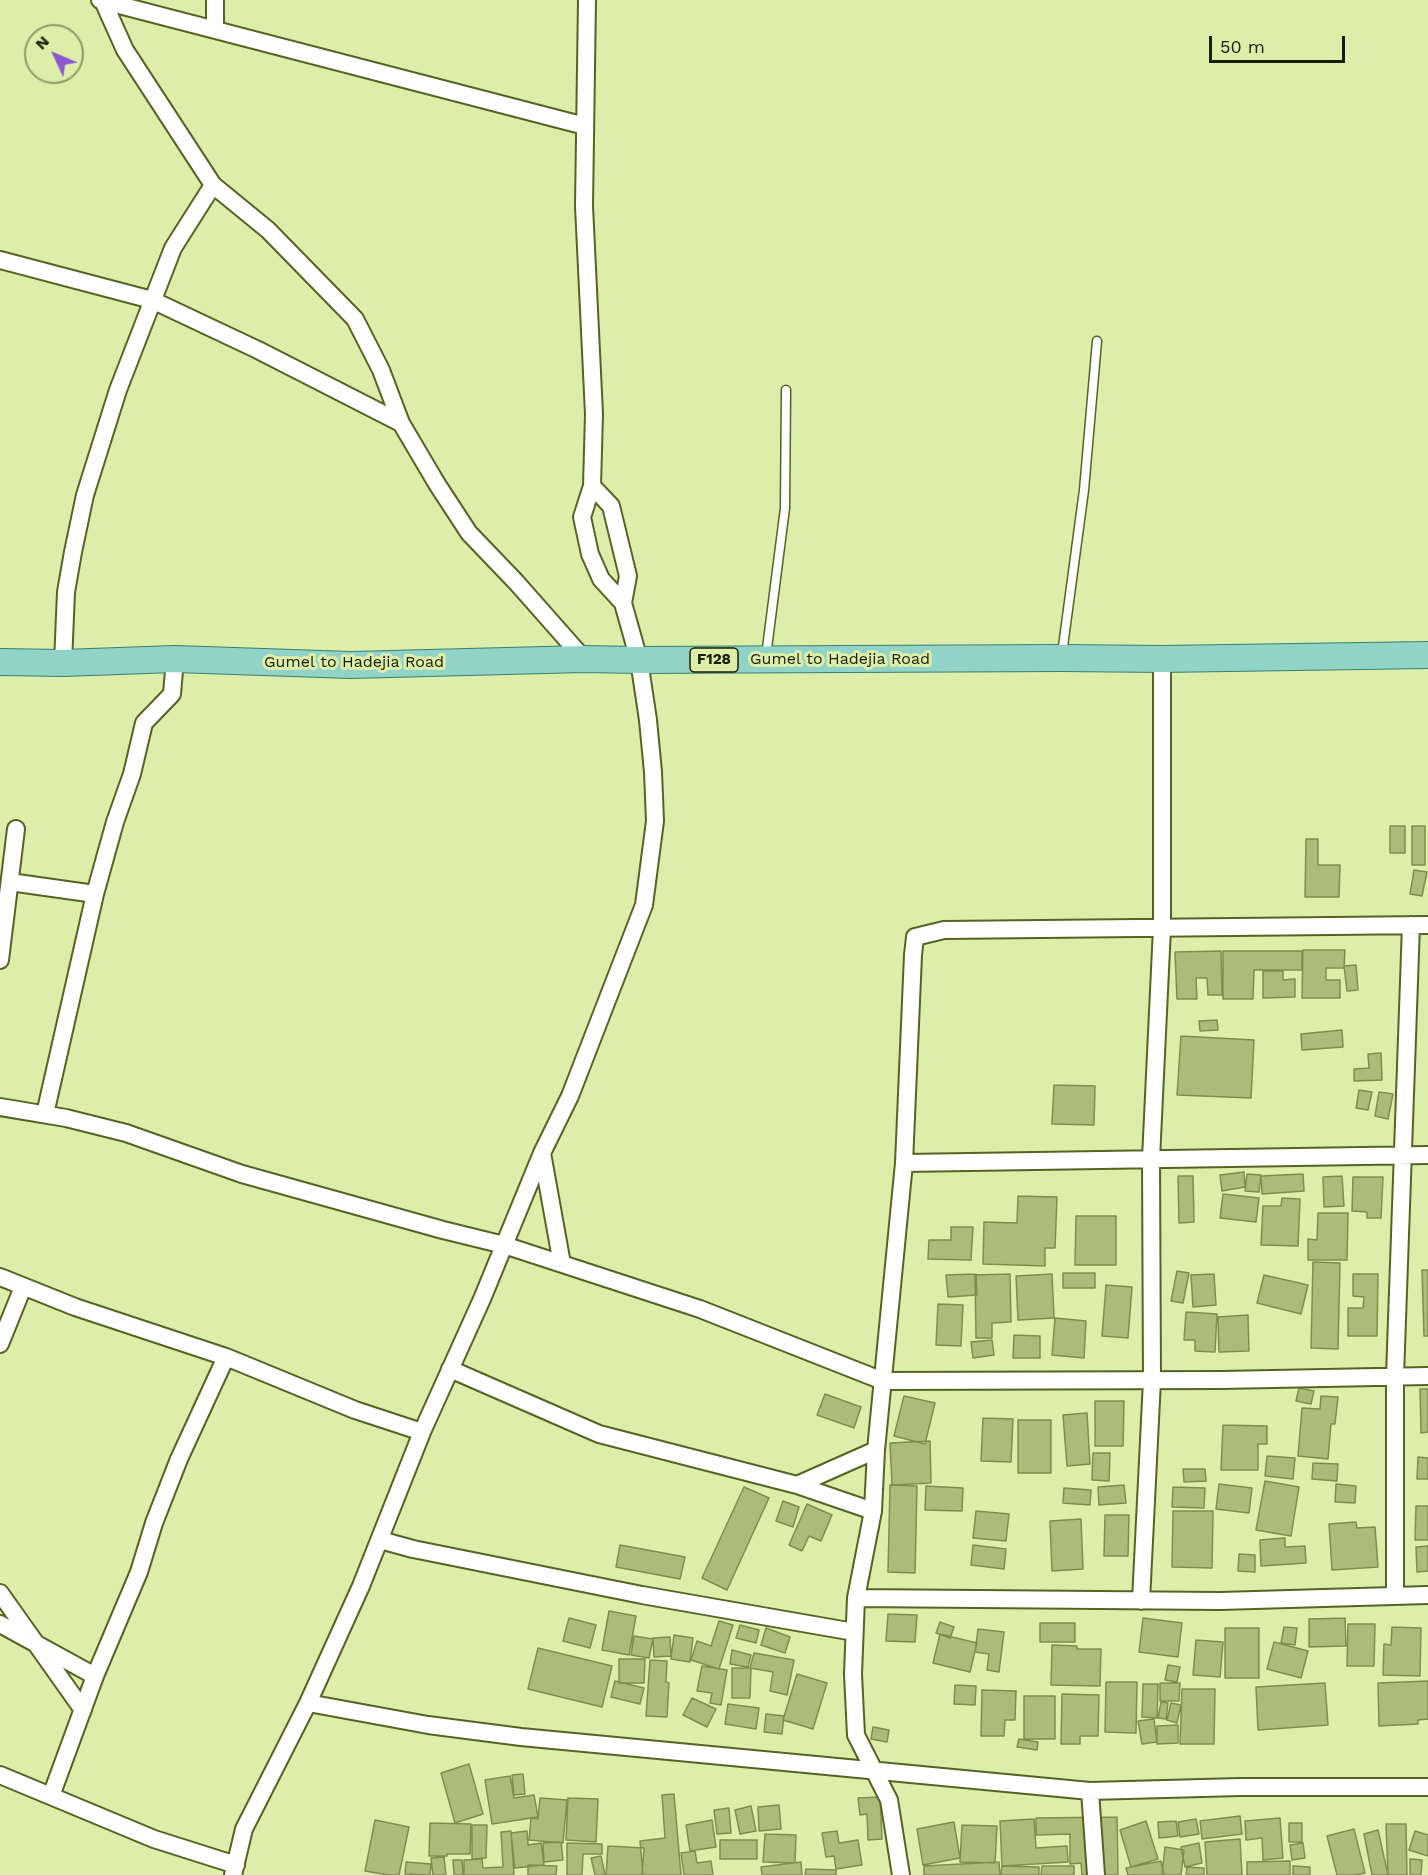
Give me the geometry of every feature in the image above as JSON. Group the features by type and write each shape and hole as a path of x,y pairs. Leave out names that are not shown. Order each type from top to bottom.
{"main road":[{"name":"Gumel to Hadejia Road","path":"0,662 63,663 175,659 351,665 584,659 1162,659 1428,655"}],"street":[{"path":"101,0 585,126"},
{"path":"101,0 125,50 213,185 268,230 355,319 381,370 401,423 469,533 584,659"},
{"path":"215,0 215,30"},
{"path":"587,0 584,206 594,414 592,486 582,517 590,554 601,579 623,603"},
{"path":"63,663 66,592 85,495 118,390 173,248 213,185"},
{"path":"0,260 152,300 258,350 401,423"},
{"path":"0,1775 234,1870 244,1829 308,1703 380,1540 422,1432 542,1153 570,1096 644,905 655,821 648,720 639,660 623,603 628,576 611,506 592,486"},
{"path":"45,1114 95,894 115,822 132,774 144,723 172,694 175,659"},
{"path":"1141,1600 1152,1380 1151,1159 1162,928 1162,659"},
{"path":"0,959 16,829"},
{"path":"10,882 95,894"},
{"path":"1395,1596 1395,1376 1411,925"},
{"path":"901,1875 889,1800 856,1735 853,1674 856,1598 873,1511 876,1450 904,1163 915,937 944,930 1428,925"},
{"path":"0,1107 45,1114 126,1133 242,1174 504,1245 700,1309 883,1381 1428,1376"},
{"path":"542,1153 562,1264"},
{"path":"904,1163 1428,1155"},
{"path":"0,1277 75,1307 226,1357 355,1410 422,1432"},
{"path":"0,1344 23,1287"},
{"path":"51,1796 95,1677 139,1572 154,1523 179,1459 226,1357"},
{"path":"450,1369 599,1434 797,1485 873,1511"},
{"path":"797,1485 876,1450"},
{"path":"380,1540 413,1549 642,1595 854,1632"},
{"path":"0,1593 83,1710"},
{"path":"856,1598 1220,1601 1428,1595"},
{"path":"0,1624 95,1677"},
{"path":"308,1703 428,1725 521,1737 1090,1791 1428,1786"},
{"path":"1090,1791 1096,1875"}],"lane":[{"path":"1062,658 1084,490 1097,341"},
{"path":"766,660 785,508 786,390"}],"building":[{"path":"1390,826 1405,826 1405,853 1390,853"},
{"path":"1412,826 1425,826 1425,865 1412,865"},
{"path":"1306,839 1318,839 1318,865 1340,865 1339,897 1305,897"},
{"path":"1414,870 1427,872 1422,896 1410,894"},
{"path":"1303,950 1345,950 1344,968 1326,968 1326,980 1340,980 1340,998 1302,998"},
{"path":"1221,951 1222,995 1208,995 1207,978 1196,978 1197,999 1177,999 1175,952"},
{"path":"1223,951 1302,951 1302,970 1254,970 1253,999 1223,999"},
{"path":"1356,965 1358,990 1347,991 1344,966"},
{"path":"1263,971 1283,971 1283,980 1295,979 1295,997 1263,998"},
{"path":"1217,1020 1218,1030 1200,1031 1199,1021"},
{"path":"1342,1030 1343,1047 1302,1050 1301,1034"},
{"path":"1181,1036 1254,1040 1251,1098 1177,1095"},
{"path":"1381,1053 1382,1080 1354,1081 1354,1069 1369,1068 1368,1054"},
{"path":"1054,1085 1095,1086 1094,1125 1052,1124"},
{"path":"1359,1090 1372,1092 1368,1110 1356,1108"},
{"path":"1379,1092 1393,1094 1388,1119 1375,1116"},
{"path":"1244,1172 1245,1187 1222,1191 1220,1175"},
{"path":"1247,1174 1261,1175 1259,1192 1245,1191"},
{"path":"1303,1174 1304,1191 1262,1194 1261,1176"},
{"path":"1178,1176 1193,1176 1194,1222 1179,1223"},
{"path":"1342,1176 1344,1206 1324,1207 1323,1177"},
{"path":"1353,1177 1383,1177 1381,1218 1367,1218 1367,1212 1352,1211"},
{"path":"1223,1194 1259,1198 1256,1222 1220,1218"},
{"path":"1018,1196 1057,1197 1055,1248 1045,1248 1045,1266 983,1264 984,1222 1017,1223"},
{"path":"1282,1198 1300,1199 1298,1246 1261,1245 1263,1206 1281,1206"},
{"path":"1318,1213 1348,1213 1347,1260 1308,1260 1308,1239 1317,1240"},
{"path":"1076,1216 1116,1216 1116,1265 1075,1265"},
{"path":"951,1227 973,1227 971,1260 928,1259 929,1240 951,1240"},
{"path":"1313,1262 1340,1263 1338,1349 1311,1348"},
{"path":"1422,1270 1428,1270 1428,1336 1424,1336"},
{"path":"1177,1271 1189,1273 1183,1303 1171,1301"},
{"path":"1063,1273 1095,1273 1095,1288 1063,1288"},
{"path":"976,1274 977,1295 948,1297 946,1275"},
{"path":"1010,1274 1011,1322 992,1323 992,1338 976,1338 975,1275"},
{"path":"1052,1274 1054,1318 1018,1320 1016,1276"},
{"path":"1214,1274 1216,1305 1193,1307 1191,1275"},
{"path":"1353,1274 1378,1274 1377,1336 1348,1336 1348,1308 1363,1308 1364,1297 1353,1296"},
{"path":"1264,1275 1308,1285 1301,1314 1257,1303"},
{"path":"1106,1285 1132,1287 1128,1338 1102,1336"},
{"path":"938,1304 963,1305 961,1346 936,1345"},
{"path":"1186,1312 1217,1314 1215,1352 1195,1351 1195,1340 1184,1340"},
{"path":"1248,1315 1249,1351 1219,1352 1218,1317"},
{"path":"1055,1318 1086,1321 1084,1358 1052,1355"},
{"path":"1014,1335 1040,1336 1040,1358 1013,1358"},
{"path":"992,1340 994,1355 973,1358 971,1342"},
{"path":"1299,1388 1314,1391 1311,1404 1296,1401"},
{"path":"1420,1389 1428,1389 1428,1432 1421,1433"},
{"path":"825,1394 861,1407 854,1428 817,1415"},
{"path":"904,1396 935,1403 925,1444 894,1436"},
{"path":"1321,1396 1338,1397 1335,1424 1331,1424 1328,1459 1298,1456 1302,1408 1320,1409"},
{"path":"1095,1401 1124,1401 1123,1446 1095,1446"},
{"path":"1087,1413 1090,1464 1067,1466 1063,1415"},
{"path":"983,1418 1013,1419 1011,1462 981,1461"},
{"path":"1018,1420 1051,1420 1051,1473 1018,1473"},
{"path":"1223,1425 1267,1426 1267,1444 1258,1444 1258,1470 1221,1470"},
{"path":"930,1441 931,1483 892,1485 890,1443"},
{"path":"1093,1453 1110,1453 1109,1481 1092,1480"},
{"path":"1267,1456 1295,1458 1293,1479 1265,1476"},
{"path":"1418,1457 1428,1458 1428,1479 1417,1479"},
{"path":"1313,1463 1338,1464 1337,1481 1312,1479"},
{"path":"1183,1469 1205,1469 1206,1481 1184,1482"},
{"path":"1265,1481 1299,1487 1291,1536 1256,1530"},
{"path":"1219,1484 1252,1488 1249,1513 1216,1509"},
{"path":"1336,1484 1356,1486 1355,1503 1335,1502"},
{"path":"890,1485 917,1486 915,1573 888,1572"},
{"path":"1124,1485 1126,1503 1099,1505 1098,1487"},
{"path":"926,1486 963,1488 962,1511 925,1510"},
{"path":"744,1487 769,1498 727,1590 702,1578"},
{"path":"1173,1487 1205,1488 1204,1508 1172,1507"},
{"path":"1064,1488 1091,1490 1090,1505 1063,1503"},
{"path":"783,1501 799,1507 793,1527 776,1521"},
{"path":"807,1504 832,1515 821,1541 809,1536 802,1551 789,1545"},
{"path":"1416,1506 1428,1506 1428,1540 1415,1540"},
{"path":"976,1511 1009,1514 1006,1541 973,1538"},
{"path":"1173,1511 1213,1511 1212,1568 1172,1567"},
{"path":"1105,1515 1129,1515 1128,1556 1104,1556"},
{"path":"1081,1519 1083,1569 1052,1571 1050,1521"},
{"path":"1356,1522 1357,1528 1375,1527 1378,1567 1332,1570 1329,1524"},
{"path":"1285,1538 1285,1547 1305,1546 1306,1563 1261,1566 1260,1540"},
{"path":"620,1545 685,1557 680,1579 616,1567"},
{"path":"973,1545 1006,1549 1004,1569 971,1565"},
{"path":"1428,1546 1428,1571 1417,1572 1416,1547"},
{"path":"1239,1554 1255,1555 1255,1572 1238,1571"},
{"path":"609,1611 636,1616 629,1655 602,1650"},
{"path":"888,1614 917,1615 915,1642 886,1641"},
{"path":"569,1618 596,1625 590,1648 563,1641"},
{"path":"1143,1618 1182,1623 1178,1657 1139,1652"},
{"path":"1345,1618 1346,1646 1309,1647 1309,1619"},
{"path":"719,1621 733,1625 719,1669 691,1660 697,1641 711,1646"},
{"path":"940,1622 954,1627 950,1638 936,1633"},
{"path":"1040,1623 1075,1623 1075,1642 1040,1642"},
{"path":"1348,1624 1375,1624 1374,1666 1347,1666"},
{"path":"740,1625 759,1630 756,1643 736,1638"},
{"path":"1284,1627 1297,1628 1295,1645 1281,1643"},
{"path":"1392,1627 1421,1628 1420,1676 1383,1675 1384,1644 1391,1645"},
{"path":"766,1628 790,1637 785,1653 761,1645"},
{"path":"1225,1628 1259,1628 1259,1678 1225,1678"},
{"path":"978,1629 1004,1632 999,1672 987,1670 989,1654 975,1652"},
{"path":"940,1634 977,1643 970,1672 933,1663"},
{"path":"674,1635 693,1638 690,1662 671,1659"},
{"path":"634,1636 653,1639 649,1658 631,1655"},
{"path":"670,1637 671,1656 654,1657 653,1638"},
{"path":"1196,1640 1223,1642 1220,1677 1193,1675"},
{"path":"1274,1642 1308,1651 1301,1678 1267,1669"},
{"path":"1052,1645 1077,1646 1077,1649 1101,1649 1100,1686 1051,1685"},
{"path":"538,1648 612,1666 602,1707 528,1689"},
{"path":"732,1650 751,1655 748,1667 730,1664"},
{"path":"754,1653 794,1660 787,1695 770,1691 773,1672 750,1668"},
{"path":"619,1659 645,1659 644,1683 619,1683"},
{"path":"650,1660 667,1661 666,1682 669,1683 667,1717 646,1716"},
{"path":"1168,1665 1180,1667 1177,1682 1165,1680"},
{"path":"702,1666 727,1670 721,1705 710,1703 712,1693 697,1691"},
{"path":"732,1668 751,1668 750,1698 732,1698"},
{"path":"797,1674 827,1683 813,1729 783,1720"},
{"path":"615,1681 644,1688 640,1704 611,1697"},
{"path":"1428,1681 1428,1719 1418,1720 1418,1724 1379,1726 1378,1683"},
{"path":"1106,1682 1137,1682 1136,1733 1105,1732"},
{"path":"1160,1683 1180,1683 1179,1701 1160,1701"},
{"path":"1325,1683 1328,1725 1258,1730 1256,1687"},
{"path":"1143,1684 1158,1684 1157,1718 1142,1717"},
{"path":"955,1685 976,1686 975,1705 954,1704"},
{"path":"1182,1689 1215,1689 1214,1744 1180,1744"},
{"path":"982,1690 1016,1691 1015,1720 1005,1720 1004,1736 981,1736"},
{"path":"1062,1694 1099,1695 1098,1736 1080,1736 1080,1744 1061,1744"},
{"path":"1024,1696 1055,1696 1055,1739 1024,1739"},
{"path":"692,1698 716,1709 707,1727 683,1715"},
{"path":"1161,1702 1168,1703 1166,1719 1158,1718"},
{"path":"1171,1703 1181,1705 1177,1723 1167,1720"},
{"path":"728,1704 759,1708 756,1729 725,1724"},
{"path":"766,1714 784,1716 782,1734 764,1732"},
{"path":"1154,1719 1157,1742 1142,1744 1138,1721"},
{"path":"1178,1725 1178,1743 1157,1744 1157,1726"},
{"path":"873,1727 889,1730 887,1742 871,1739"},
{"path":"1019,1739 1038,1742 1037,1750 1017,1747"},
{"path":"469,1764 483,1814 455,1823 441,1773"},
{"path":"523,1774 525,1794 514,1795 512,1775"},
{"path":"510,1776 514,1798 534,1795 538,1817 492,1824 485,1780"},
{"path":"674,1794 681,1875 643,1875 640,1841 665,1838 662,1795"},
{"path":"880,1797 882,1839 868,1840 867,1814 860,1815 858,1798"},
{"path":"540,1798 567,1800 563,1843 529,1840 531,1818 538,1819"},
{"path":"568,1798 598,1799 596,1842 566,1840"},
{"path":"779,1805 781,1829 759,1831 758,1807"},
{"path":"751,1806 756,1831 740,1834 735,1810"},
{"path":"729,1808 731,1833 717,1834 714,1810"},
{"path":"1240,1816 1242,1834 1202,1839 1200,1821"},
{"path":"1117,1817 1118,1875 1082,1875 1081,1863 1070,1864 1070,1834 1036,1835 1036,1818"},
{"path":"1280,1818 1283,1858 1263,1860 1262,1838 1246,1840 1245,1821"},
{"path":"1034,1819 1036,1848 1067,1846 1068,1862 1002,1866 1000,1821"},
{"path":"1196,1819 1199,1834 1180,1837 1178,1822"},
{"path":"375,1820 409,1827 399,1875 365,1871"},
{"path":"712,1820 716,1847 690,1851 686,1825"},
{"path":"1146,1821 1158,1859 1131,1867 1120,1830"},
{"path":"1176,1821 1178,1836 1159,1838 1158,1822"},
{"path":"954,1822 960,1858 923,1865 917,1829"},
{"path":"430,1823 471,1824 470,1854 429,1856"},
{"path":"1289,1823 1302,1823 1302,1842 1289,1842"},
{"path":"1386,1824 1406,1824 1407,1875 1388,1875"},
{"path":"472,1825 487,1825 486,1858 472,1859"},
{"path":"962,1825 997,1826 995,1863 960,1862"},
{"path":"1354,1829 1365,1873 1337,1875 1327,1836"},
{"path":"1378,1830 1388,1875 1372,1875 1364,1834"},
{"path":"511,1831 514,1875 464,1875 464,1860 482,1859 483,1868 503,1867 501,1832"},
{"path":"527,1831 528,1845 541,1843 544,1865 515,1868 511,1833"},
{"path":"837,1831 839,1843 858,1840 862,1865 836,1869 834,1856 826,1857 822,1833"},
{"path":"1415,1831 1428,1835 1428,1856 1409,1850"},
{"path":"765,1834 796,1835 795,1863 763,1862"},
{"path":"1240,1839 1242,1875 1207,1875 1205,1842"},
{"path":"720,1840 757,1840 757,1859 720,1859"},
{"path":"561,1842 563,1860 544,1862 543,1843"},
{"path":"567,1843 602,1844 602,1854 583,1854 582,1875 567,1875"},
{"path":"1199,1843 1202,1863 1185,1867 1181,1847"},
{"path":"1303,1843 1305,1858 1292,1860 1290,1845"},
{"path":"608,1846 644,1848 642,1875 606,1875"},
{"path":"1165,1847 1184,1850 1181,1875 1162,1875"},
{"path":"695,1851 697,1863 711,1861 713,1875 684,1875 681,1853"},
{"path":"601,1856 605,1875 595,1875 591,1858"},
{"path":"444,1857 446,1875 433,1875 431,1858"},
{"path":"1410,1859 1422,1860 1421,1875 1410,1875"},
{"path":"453,1860 462,1860 463,1875 454,1875"},
{"path":"1161,1861 1164,1875 1128,1875 1126,1868"},
{"path":"1290,1861 1290,1875 1247,1875 1247,1862"},
{"path":"406,1862 431,1864 430,1875 405,1874"},
{"path":"801,1862 802,1875 762,1875 761,1867"},
{"path":"999,1862 1000,1875 924,1875 924,1866"},
{"path":"528,1865 557,1866 556,1875 528,1875"},
{"path":"1002,1866 1039,1867 1039,1875 1001,1875"},
{"path":"1042,1866 1074,1866 1074,1875 1041,1875"},
{"path":"1293,1866 1310,1867 1310,1875 1293,1875"},
{"path":"1187,1867 1204,1868 1204,1875 1186,1875"},
{"path":"806,1869 836,1870 836,1875 805,1875"}]}
